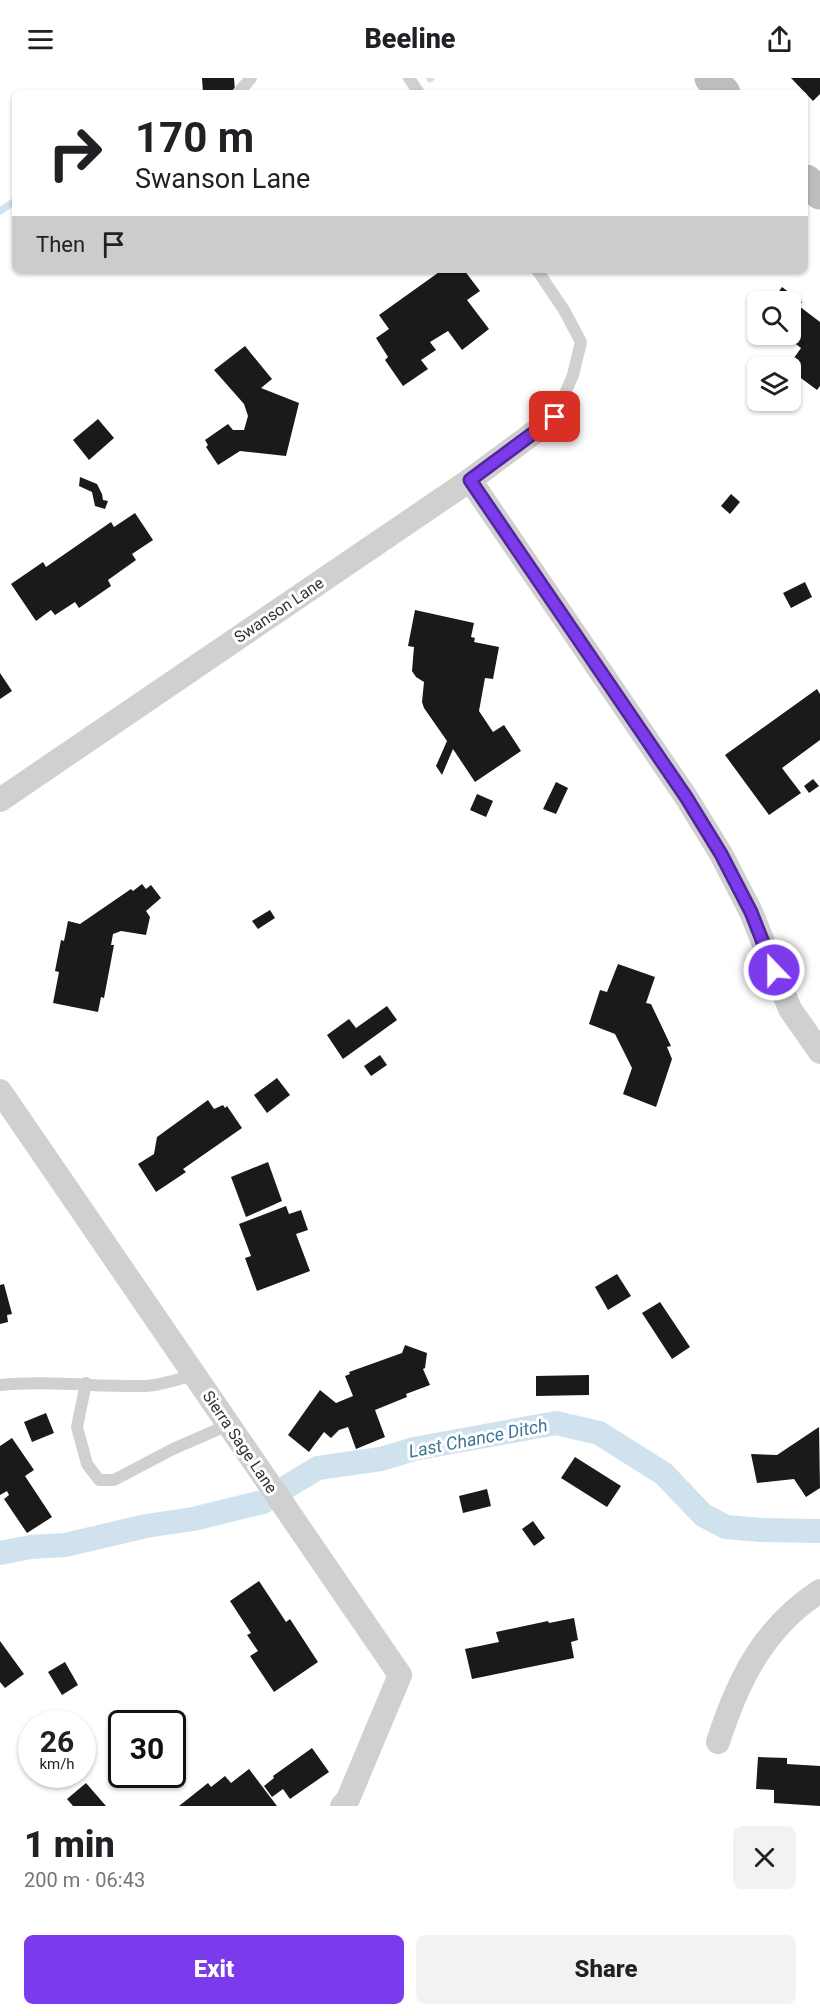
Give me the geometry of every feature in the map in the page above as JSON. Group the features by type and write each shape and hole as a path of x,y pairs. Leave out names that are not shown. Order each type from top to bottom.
{"street":[{"path":"711,78 721,90"},
{"path":"808,182 820,193"},
{"name":"Swanson Lane","path":"0,800 470,480 555,417"},
{"path":"470,480 686,797 721,854 751,912 790,1009 820,1052"},
{"name":"Sierra Sage Lane","path":"0,1091 400,1675 348,1799 342,1806"},
{"path":"718,1742 742,1678 754,1657 781,1622 804,1601 820,1591"}],"lane":[{"path":"241,90 251,78"},
{"path":"539,273 564,310 581,342 573,375 555,417"},
{"path":"0,1385 86,1383 146,1386 194,1375"},
{"path":"86,1383 77,1427 87,1464 99,1480 114,1480 173,1449 228,1425"}],"building":[{"path":"202,78 234,78 235,90 203,90"},
{"path":"791,78 820,78 820,94 813,101 808,96 808,90 802,90"},
{"path":"438,273 466,273 480,291 467,300 489,329 462,350 448,331 430,342 436,350 421,360 428,369 403,386 385,360 388,357 376,338 389,329 379,315"},
{"path":"801,308 820,322 820,386 817,390 801,378 801,357 795,357 801,348 797,345 801,345"},
{"path":"245,346 272,379 261,388 299,403 286,456 240,451 218,465 206,447 208,445 205,440 228,424 233,430 244,430 248,416 244,404 214,370"},
{"path":"98,419 114,438 89,460 73,440"},
{"path":"80,477 97,484 103,500 108,501 105,509 95,506 92,492 79,486"},
{"path":"731,494 740,502 730,514 721,506"},
{"path":"135,513 153,540 132,554 136,560 108,580 111,586 79,608 75,602 55,615 51,610 36,621 11,584 43,562 46,567 111,522 114,527"},
{"path":"805,582 812,597 791,608 783,593"},
{"path":"415,610 474,623 471,637 475,638 474,642 499,647 493,679 485,678 479,711 493,732 504,725 521,751 475,782 453,749 442,775 436,766 447,741 424,708 422,702 424,682 412,671 414,647 408,646"},
{"path":"0,673 12,691 0,699"},
{"path":"817,689 820,694 820,740 782,768 801,793 769,815 725,755"},
{"path":"813,779 819,786 809,793 804,786"},
{"path":"556,782 568,788 556,814 543,809"},
{"path":"477,794 493,801 486,817 470,810"},
{"path":"142,884 146,889 151,885 161,898 146,911 150,917 146,935 121,931 113,934 111,945 114,945 104,998 101,997 98,1012 53,1003 59,972 55,971 61,940 64,941 68,921 80,924"},
{"path":"270,910 275,918 258,929 252,921"},
{"path":"618,964 655,977 646,1003 651,1004 671,1046 667,1047 672,1059 656,1107 623,1094 632,1068 615,1034 589,1024 600,990 607,992"},
{"path":"387,1006 397,1020 343,1059 327,1035 349,1019 356,1028"},
{"path":"380,1055 387,1065 371,1076 364,1066"},
{"path":"277,1078 290,1095 267,1113 254,1095"},
{"path":"208,1100 214,1109 223,1105 225,1108 227,1106 242,1128 183,1169 186,1172 156,1192 138,1164 154,1154 157,1137"},
{"path":"268,1162 282,1201 246,1217 231,1177"},
{"path":"286,1206 289,1214 301,1210 308,1230 296,1234 310,1271 257,1291 245,1258 251,1256 239,1224"},
{"path":"617,1274 631,1296 608,1310 595,1287"},
{"path":"4,1284 12,1314 7,1315 8,1322 0,1324 0,1285"},
{"path":"660,1302 690,1347 672,1359 642,1313"},
{"path":"405,1345 427,1353 423,1369 430,1385 375,1410 385,1437 356,1449 348,1427 339,1430 331,1438 324,1432 309,1452 288,1435 320,1390 336,1403 353,1396 345,1376 350,1374 349,1372 402,1353"},
{"path":"589,1375 589,1395 536,1396 536,1376"},
{"path":"46,1413 54,1433 32,1442 24,1422"},
{"path":"819,1427 820,1488 806,1497 794,1479 757,1483 751,1454 777,1455"},
{"path":"12,1438 34,1470 25,1476 52,1517 27,1533 4,1499 9,1495 7,1491 0,1495 0,1446"},
{"path":"575,1457 621,1486 607,1507 561,1478"},
{"path":"487,1489 491,1506 463,1513 459,1496"},
{"path":"533,1521 545,1538 534,1546 522,1529"},
{"path":"259,1581 286,1622 290,1619 318,1662 274,1692 250,1656 258,1651 247,1635 251,1633 230,1601"},
{"path":"574,1618 578,1640 571,1642 574,1658 472,1679 465,1649 499,1642 496,1632"},
{"path":"0,1641 24,1674 5,1688 0,1682"},
{"path":"65,1662 78,1685 62,1695 48,1672"},
{"path":"312,1748 329,1772 290,1799 283,1789 272,1797 264,1786 274,1778 273,1776"},
{"path":"758,1757 787,1758 787,1764 820,1766 820,1806 774,1803 774,1790 756,1789"},
{"path":"249,1769 277,1806 179,1806 208,1783 211,1787 225,1776 231,1783"},
{"path":"80,1788 90,1788 106,1806 73,1806 67,1799"}],"waterway":[{"path":"0,211 12,203"},
{"name":"Last Chance Ditch","path":"288,1486 318,1468 381,1459 414,1449 556,1423 599,1433 664,1474 703,1515 726,1527 820,1531"},
{"name":"Last Chance Ditch","path":"0,1553 31,1547 65,1545 263,1502"}],"route":[{"path":"555,417 470,480 686,797 721,854 751,912 774,970"}]}
